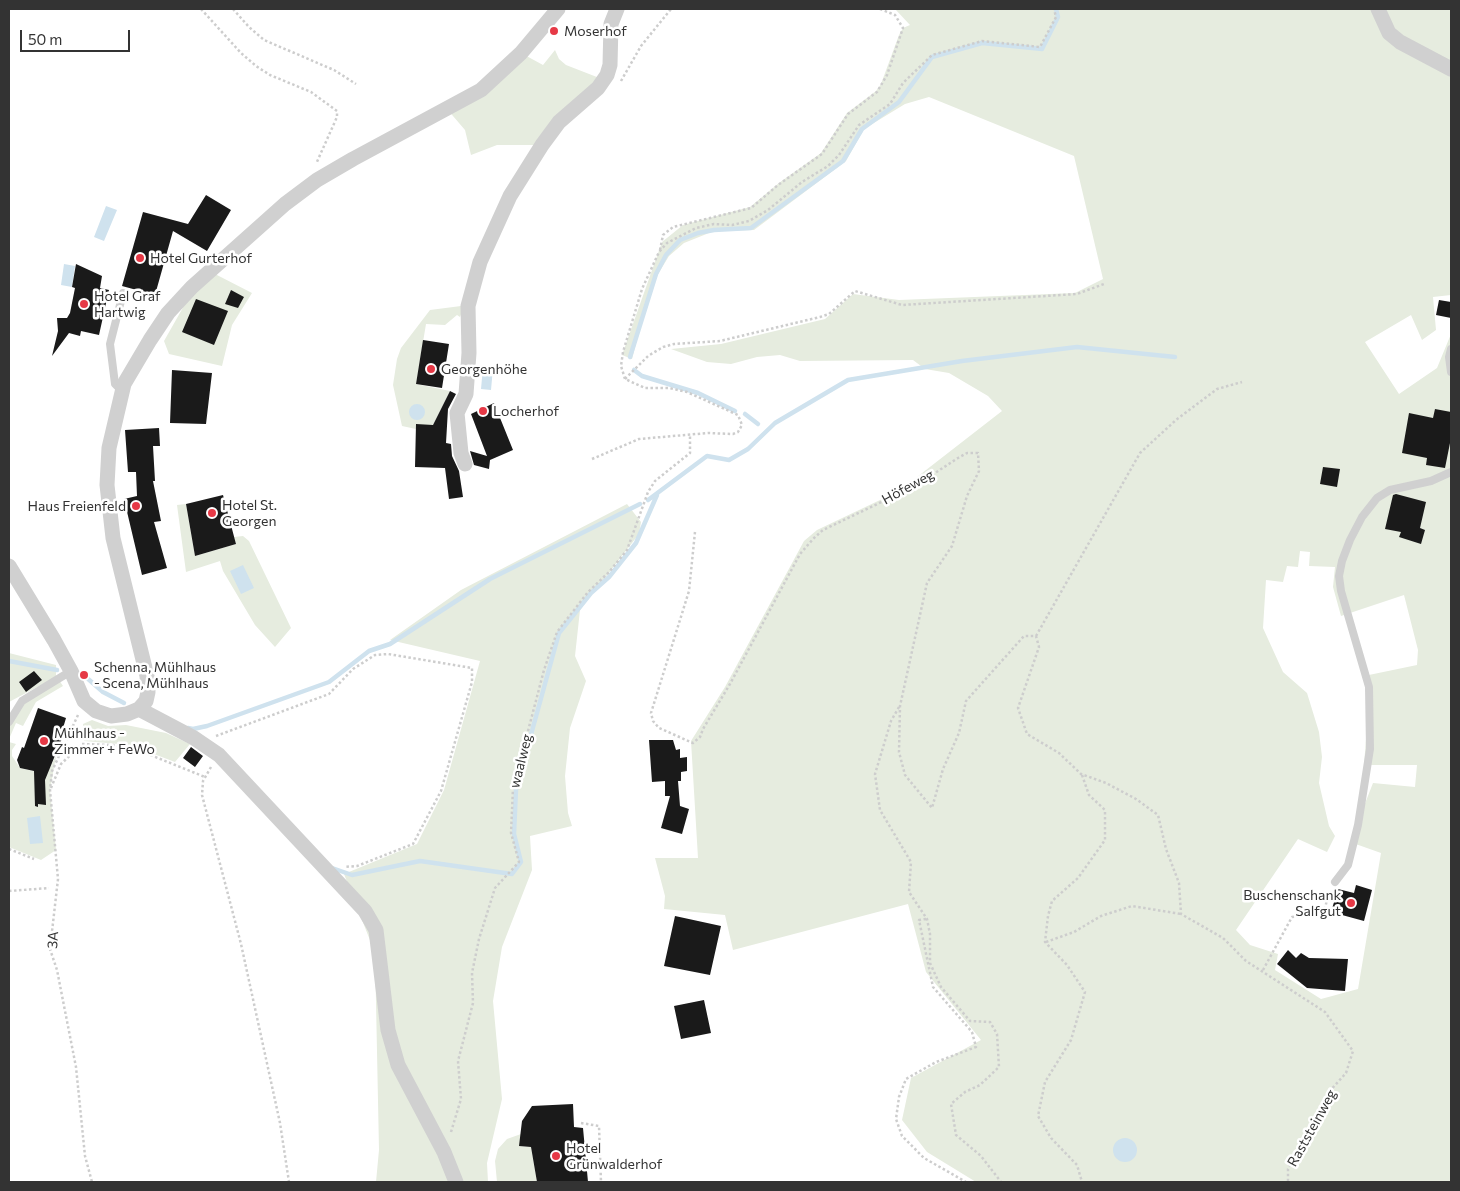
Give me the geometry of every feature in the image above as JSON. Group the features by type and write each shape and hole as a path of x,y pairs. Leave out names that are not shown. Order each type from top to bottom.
{"street":[{"path":"9,566 71,671 84,701 96,711 111,716 127,714 139,709 146,701 148,692 147,676 113,538 107,485 109,448 122,391 150,340 168,313 192,287 285,204 317,180 481,90 521,53 558,9"},
{"path":"465,464 461,453 457,413 466,394 469,353 468,306 480,262 510,196 537,152 559,122 598,88 607,75 610,64 611,24 617,9"},
{"path":"1378,9 1389,33 1400,42 1451,69"},
{"path":"139,709 201,743 221,749 365,912 376,930 388,1030 398,1065 444,1152 456,1182"}],"lane":[{"path":"122,391 115,384 110,344 123,293"},
{"path":"1451,349 1449,357 1451,372"},
{"path":"1335,882 1348,865 1358,824 1370,749 1369,687 1364,663 1341,591 1339,576 1342,561 1362,517 1377,498 1390,490 1431,481 1451,472"},
{"path":"9,722 22,701 71,671"}],"path":[{"path":"201,9 241,53 256,66 270,75 311,92 336,111 337,117 316,163 315,174 317,180"},
{"path":"233,9 264,40 334,70 356,84"},
{"path":"592,459 640,439 690,434 733,434 738,432 742,425 738,415 688,392 669,388 645,388 625,379 621,366 623,352 642,289 659,252 663,235 673,227 751,208 778,185 822,154 848,114 877,92 887,75 903,28 895,16 880,9"},
{"path":"659,252 676,236 696,228 749,221 768,210 802,182 828,166 839,155 859,125 890,104 903,83 932,55 982,41 1040,47 1056,17 1054,9"},
{"path":"625,379 648,356 663,346 720,341 820,317 829,314 855,291 902,305 1077,294 1104,284"},
{"path":"1181,914 1179,883 1166,849 1158,815 1129,795 1081,774 1059,753 1027,734 1018,708 1039,647 1036,636 1140,453 1176,420 1217,389 1242,382"},
{"name":"waalweg","path":"444,1152 461,1099 458,1061 473,1004 472,973 479,939 495,888 519,862 511,833 513,788 544,670 557,632 588,592 610,572 627,550 648,492 655,481 690,454 690,434"},
{"name":"Höfeweg","path":"695,532 689,591 651,713 653,721 660,728 693,743 700,737 800,554 814,538 823,530 915,486 967,453 978,453 979,471 967,496 952,546 926,584 900,706"},
{"path":"900,706 899,752 905,775 932,808 943,769 959,733 966,701 1024,636 1036,636"},
{"path":"201,743 329,694 353,669 375,655 388,654 472,668 472,682 441,791 413,844 357,866 342,867"},
{"name":"3A","path":"84,701 52,771 50,790 58,879 50,949 57,970 76,1067 85,1156 92,1182"},
{"path":"900,706 891,721 875,774 880,810 911,862 908,892 927,919 930,934 930,963 941,987 970,1021 990,1022 997,1034 998,1067 980,1085 965,1092 951,1104 956,1135 981,1156 1001,1182"},
{"path":"217,736 221,749 205,777 202,795 242,952 280,1123 288,1182"},
{"path":"50,790 61,764 82,744 133,748 205,777"},
{"path":"1045,942 1052,901 1078,878 1105,840 1105,810 1089,794 1081,774"},
{"path":"9,849 34,859"},
{"path":"1045,942 1074,932 1101,916 1132,906 1181,914 1223,938 1246,961 1262,970 1292,917 1320,914 1325,908 1331,887 1335,882"},
{"path":"9,891 49,888"},
{"path":"927,919 919,920 933,986 972,1032 976,1046 936,1062 906,1079 899,1096 896,1118 902,1136 924,1158 966,1182"},
{"path":"1045,942 1067,965 1085,992 1071,1040 1046,1082 1038,1116 1051,1138 1077,1165 1082,1182"},
{"name":"Raststeinweg","path":"1262,970 1324,1012 1353,1051 1346,1073 1328,1093 1288,1169 1288,1182"},
{"path":"581,1124 599,1126 601,1182"}],"shaded area":[{"path":"895,9 1451,9 1451,295 1433,297 1436,330 1422,340 1411,315 1365,342 1399,394 1437,368 1451,334 1451,1182 976,1182 927,1152 902,1120 911,1078 981,1040 926,972 908,904 733,950 725,915 664,909 665,896 655,858 698,858 691,741 725,687 804,541 817,530 899,491 1002,411 988,396 949,373 925,369 913,360 800,361 780,355 757,357 731,364 707,362 671,349 721,344 825,319 853,294 899,300 1075,293 1103,279 1074,156 929,97 905,104 864,129 846,161 754,230 714,231 684,243 669,256 658,274 644,312 632,359 622,355 662,242 683,225 750,207 779,183 821,153 847,113 876,91 881,84 899,35 903,28 910,25","holes":["1300,551 1310,552 1309,566 1335,567 1333,587 1341,616 1404,595 1418,650 1417,665 1364,676 1368,713 1364,765 1417,765 1415,787 1373,783 1350,842 1381,853 1358,989 1321,999 1275,970 1278,954 1250,945 1236,930 1298,839 1327,852 1335,836 1329,826 1319,783 1322,757 1319,732 1307,693 1283,672 1263,628 1266,580 1283,582 1287,566 1298,567"]},
{"path":"555,50 559,59 566,65 602,79 542,145 497,145 471,155 465,130 447,109 521,53 543,65"},
{"path":"215,274 252,293 232,325 222,366 169,354 164,341 185,304"},
{"path":"464,307 460,317 457,315 445,325 426,324 416,384 450,391 433,425 416,429 402,426 393,385 397,359 401,348 430,310"},
{"path":"186,504 195,556 236,544 234,537 243,536 249,541 291,628 275,647 255,625 223,571 220,561 186,572 177,505"},
{"path":"627,504 641,522 639,534 580,610 575,656 586,681 570,728 565,776 568,813 572,826 530,836 532,870 502,947 493,1001 502,1099 487,1163 488,1182 376,1182 379,1150 375,953 344,874 417,844 444,790 480,661 390,640 461,590"},
{"path":"9,653 56,665 56,677 9,702"},
{"path":"59,680 63,686 36,702 23,726 16,723 9,739 9,722 12,714 39,690"},
{"path":"92,720 108,726 126,725 166,733 190,744 175,762 130,745 84,741 83,724"},
{"path":"9,742 16,744 12,750 12,756 20,768 46,774 56,756 50,790 56,850 41,860 9,847"},
{"path":"521,1134 520,1146 531,1147 537,1182 497,1182 495,1161 498,1149 507,1139"}],"water":[{"path":"106,206 117,210 104,241 94,237"},
{"path":"64,264 75,266 72,287 61,285"},
{"path":"483,367 493,368 491,390 481,389"},
{"path":"414,404 420,404 425,409 423,418 414,420 409,415 409,409"},
{"path":"243,565 254,588 241,594 230,571"},
{"path":"40,816 43,843 30,844 27,818"},
{"path":"1125,1138 1130,1139 1136,1145 1136,1155 1130,1161 1125,1162 1120,1161 1114,1155 1113,1150 1114,1145 1120,1139"}],"building":[{"path":"206,195 231,210 207,251 173,231 155,295 122,286 143,212 188,224"},
{"path":"76,264 102,276 100,288 109,290 99,335 81,331 80,336 69,333 52,356 58,331 57,318 67,318 70,313 75,288 72,287"},
{"path":"231,290 244,297 238,308 225,304"},
{"path":"196,299 228,311 214,345 182,332"},
{"path":"1439,300 1451,302 1451,318 1436,315"},
{"path":"423,340 449,344 442,388 416,384"},
{"path":"172,370 212,373 206,424 170,423"},
{"path":"450,391 456,394 448,409 446,443 451,444 452,456 459,471 463,497 449,499 445,468 415,467 416,424 433,425"},
{"path":"494,403 513,450 490,460 489,469 474,465 470,451 487,456 471,414"},
{"path":"1435,409 1451,412 1451,438 1445,468 1426,465 1427,458 1402,453 1409,413 1433,418"},
{"path":"159,428 160,446 153,446 155,481 153,481 161,521 154,522 167,568 142,575 124,499 137,496 136,472 128,472 125,430"},
{"path":"1323,467 1340,469 1337,487 1320,484"},
{"path":"1396,494 1426,502 1420,528 1425,530 1421,544 1399,537 1401,532 1385,529 1393,495"},
{"path":"223,495 236,544 195,556 186,504"},
{"path":"34,671 42,680 26,692 19,682"},
{"path":"38,708 66,718 61,735 63,736 45,780 46,805 38,804 38,807 35,806 34,771 20,768 17,760 22,747 24,748"},
{"path":"649,740 673,740 676,750 680,749 680,758 687,757 687,771 681,772 681,781 678,781 680,806 689,809 682,834 661,828 670,796 665,796 665,781 652,782"},
{"path":"191,747 203,756 195,767 183,758"},
{"name":"Buschenschank Salfgut","path":"1356,885 1372,890 1364,921 1331,912 1338,889 1354,893"},
{"path":"675,916 721,926 710,975 664,966"},
{"path":"1288,950 1296,958 1301,953 1309,958 1348,959 1345,991 1307,988 1277,964"},
{"path":"704,1000 711,1033 681,1039 674,1006"},
{"path":"573,1104 574,1127 583,1128 588,1182 537,1182 531,1147 519,1146 522,1121 532,1106"}],"waterway":[{"path":"630,357 656,274 666,255 680,240 698,233 714,230 751,228 843,161 862,129 899,102 932,57 982,43 1042,49 1058,17 1056,9"},
{"path":"648,500 707,456 729,460 748,449 775,423 848,380 962,361 1077,347 1175,357"},
{"path":"634,370 642,376 698,393 735,411"},
{"path":"745,414 758,424"},
{"path":"332,868 352,875 420,861 512,874 521,862 514,834 516,789 559,633 591,593 609,577 636,543 657,495"},
{"path":"188,728 193,729 207,726 329,682 369,651 390,644 490,579 640,504"},
{"path":"9,661 57,670"},
{"path":"87,678 103,692 124,703"}],"place":[{"name":"Moserhof","path":"554,31"},
{"name":"Hotel Gurterhof","path":"140,258"},
{"name":"Hotel Graf Hartwig","path":"84,304"},
{"name":"Georgenhöhe","path":"431,369"},
{"name":"Locherhof","path":"483,411"},
{"name":"Haus Freienfeld","path":"136,506"},
{"name":"Hotel St. Georgen","path":"212,513"},
{"name":"Schenna, Mühlhaus - Scena, Mühlhaus","path":"84,675"},
{"name":"Mühlhaus - Zimmer + FeWo","path":"44,741"},
{"name":"Buschenschank Salfgut","path":"1351,903"},
{"name":"Hotel Grünwalderhof","path":"556,1156"}]}
